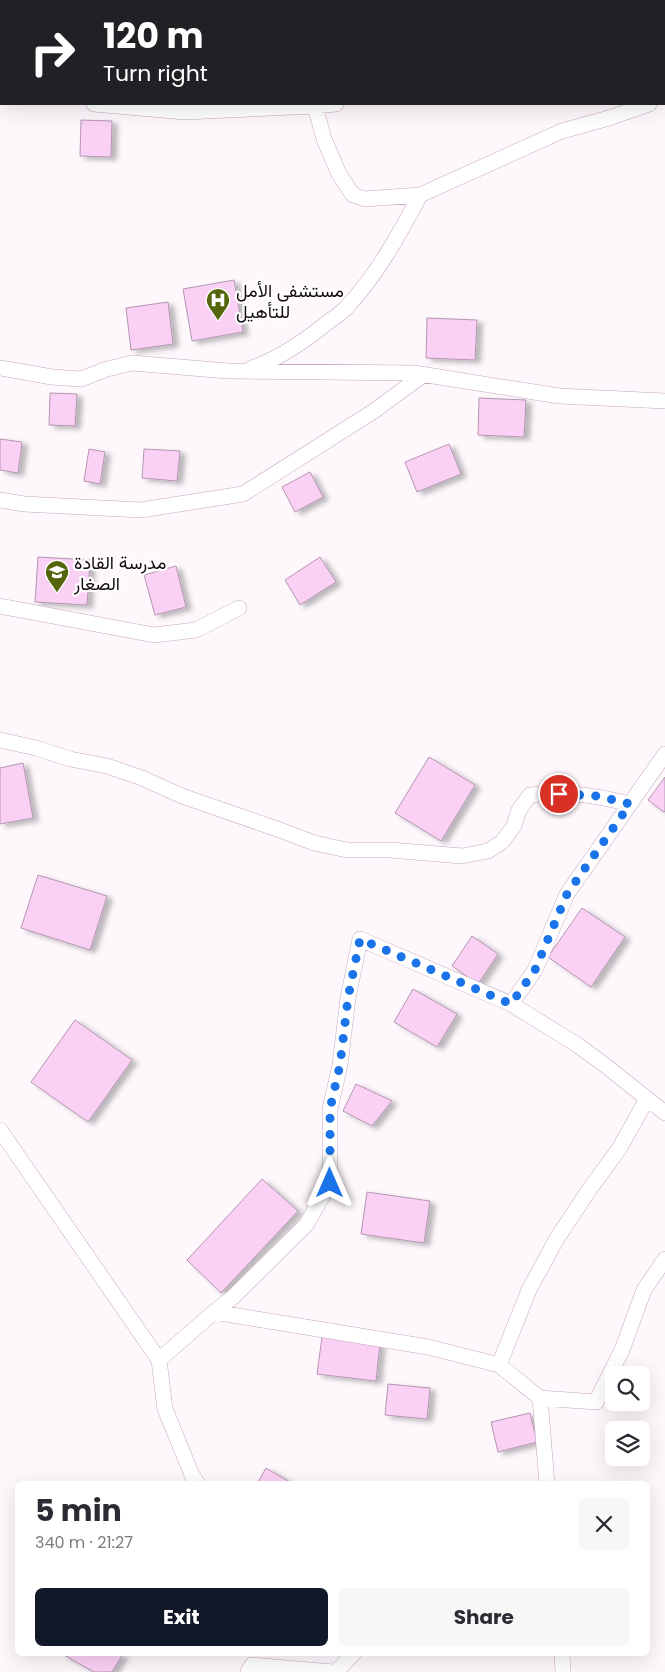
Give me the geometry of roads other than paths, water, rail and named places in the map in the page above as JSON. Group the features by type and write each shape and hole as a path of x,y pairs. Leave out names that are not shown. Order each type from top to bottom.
{"street":[{"path":"105,105 185,112 326,105"},
{"path":"315,106 328,148 339,174 353,195 365,199 420,195 562,131 609,118 645,105"},
{"path":"244,371 272,361 311,336 346,308 397,239 420,195"},
{"path":"0,368 52,377 81,379 107,369 132,363 244,371 414,373 559,396 665,401"},
{"path":"0,500 24,504 141,510 243,494 374,411 423,375"},
{"path":"0,606 154,635 196,630 239,608"},
{"path":"0,740 36,748 70,759 107,766 142,778 182,796 280,830 314,844 347,850 390,850 462,856 488,851 502,842 514,826 519,810 530,795 590,795 630,804"},
{"path":"511,1004 535,970 567,894 665,754"},
{"path":"159,1360 232,1298 306,1225 330,1183 330,1109 340,1065 348,998 360,939 511,1004 576,1044 665,1113"},
{"path":"499,1365 528,1290 570,1219 619,1149 648,1099"},
{"path":"0,1130 159,1360 166,1409 196,1481"},
{"path":"214,1312 428,1347 499,1365 540,1398 596,1402 622,1350 644,1290 665,1259"},
{"path":"540,1398 547,1481"},
{"path":"248,1672 252,1665 334,1672 351,1656"},
{"path":"562,1656 563,1672"}],"place":[{"name":"مستشفى الأمل للتأهيل","path":"218,321"},
{"name":"مدرسة القادة الصغار","path":"57,593"}]}
